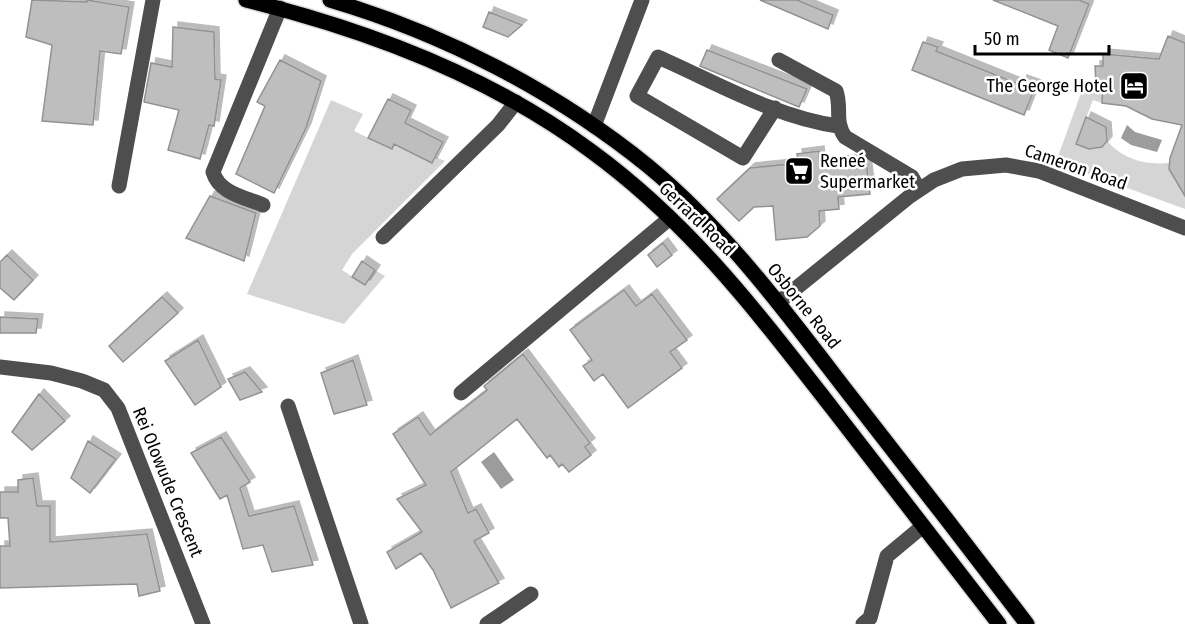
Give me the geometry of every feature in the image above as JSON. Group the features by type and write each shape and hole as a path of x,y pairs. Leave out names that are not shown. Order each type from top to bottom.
{"main road":[{"name":"Gerrard Road","path":"246,0 351,30 408,51 516,102 591,151 670,218 716,262 999,624"},
{"name":"Osborne Road","path":"330,0 443,42 549,97 594,126 648,167 703,216 778,302 1027,624"}],"street":[{"path":"119,186 153,0"},
{"path":"594,126 642,0"},
{"path":"264,205 222,188 216,183 213,172 280,8"},
{"path":"775,108 743,158 637,96 658,57 775,108 807,122 838,126"},
{"path":"779,60 836,91 839,99 838,126 845,137 912,177 919,190"},
{"path":"383,237 498,125 516,102"},
{"name":"Cameron Road","path":"778,302 919,190 962,169 991,165 1022,167 1054,177 1185,228"},
{"path":"461,393 670,218"},
{"name":"Rei Olowude Crescent","path":"0,367 51,373 104,390 118,408 203,624"},
{"path":"288,406 361,624"},
{"path":"863,624 870,618 887,556 923,526"},
{"path":"487,624 531,594"}],"shaded area":[{"path":"1085,82 1103,89 1102,103 1093,100 1076,144 1096,149 1107,141 1121,153 1136,160 1170,163 1185,182 1185,209 1056,162"},
{"path":"331,100 363,114 354,131 391,149 394,144 432,163 435,157 445,161 352,254 342,270 365,285 375,270 385,276 344,324 247,294"},
{"path":"1127,125 1135,132 1162,140 1157,152 1131,145 1121,138"},
{"path":"494,452 514,480 501,489 481,462"}],"building":[{"path":"32,0 87,2 87,0 129,7 121,54 100,51 93,125 42,121 52,45 26,37"},
{"path":"760,0 797,0 833,15 828,29"},
{"path":"993,0 1079,0 1089,4 1068,58 1049,50 1058,26"},
{"path":"489,12 522,25 508,37 483,27"},
{"path":"173,27 214,32 215,79 221,80 214,126 209,125 200,159 168,150 179,110 144,102 151,63 172,67"},
{"path":"1168,36 1185,43 1185,196 1169,169 1170,158 1182,125 1152,119 1126,106 1102,103 1103,84 1096,84 1095,66 1103,66 1103,54 1159,59"},
{"path":"923,42 938,47 936,51 1021,85 1022,80 1036,85 1024,115 912,70"},
{"path":"707,50 807,89 799,107 700,66"},
{"path":"280,60 321,81 306,128 274,193 236,174 265,106 257,102"},
{"path":"388,99 411,110 405,123 443,142 432,163 394,144 392,149 368,138"},
{"path":"1086,117 1106,127 1107,141 1102,147 1089,149 1076,144"},
{"path":"819,151 820,163 862,159 866,161 870,194 838,197 839,209 819,211 820,226 807,237 776,240 773,206 754,207 739,221 717,199 750,168 798,163 797,154"},
{"path":"210,196 256,213 244,261 186,238"},
{"path":"663,243 672,255 657,267 648,255"},
{"path":"7,255 33,280 14,300 0,288 0,262"},
{"path":"362,261 375,270 365,285 352,277"},
{"path":"624,290 636,306 652,294 687,340 670,352 682,368 628,408 603,374 594,381 583,366 592,360 570,330"},
{"path":"162,297 178,313 123,362 109,346"},
{"path":"0,317 38,319 36,333 0,333"},
{"path":"198,340 221,387 195,405 165,361"},
{"path":"523,354 590,443 585,447 591,455 569,472 562,464 559,467 550,455 547,458 517,419 451,472 468,513 476,509 489,533 474,541 499,583 451,608 433,570 421,553 396,569 387,552 422,532 397,499 426,485 393,434 418,417 430,435 487,390 484,386"},
{"path":"353,360 367,405 334,414 321,373"},
{"path":"245,372 262,392 240,400 228,379"},
{"path":"39,394 65,421 32,450 12,432"},
{"path":"221,437 250,482 240,488 249,516 294,506 313,565 272,572 263,545 243,549 227,495 220,499 191,453"},
{"path":"88,441 116,459 90,493 71,478"},
{"path":"33,478 37,506 50,506 50,542 147,534 160,591 139,596 137,584 0,588 0,546 10,546 8,518 0,518 0,492 18,492 18,480"}],"place":[{"name":"The George Hotel","path":"1134,86"},
{"name":"Reneé Supermarket","path":"799,171"}]}
